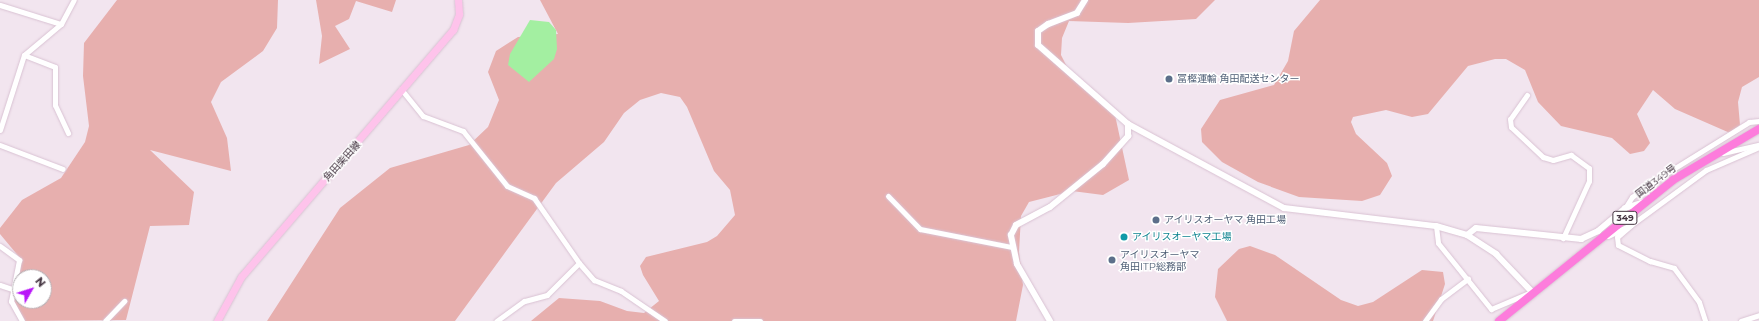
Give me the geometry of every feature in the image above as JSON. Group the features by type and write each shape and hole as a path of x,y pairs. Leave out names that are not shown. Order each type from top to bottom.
{"highway":[{"name":"国道349号","path":"1499,321 1532,292 1645,202 1716,152 1759,129"}],"main road":[{"name":"角田柴田線","path":"217,321 241,277 373,127 401,89 453,30 459,14 458,0"}],"street":[{"path":"0,130 24,55 61,24 74,0"},
{"path":"1085,0 1077,13 1048,24 1038,31 1038,45 1128,124 1284,208 1436,226 1467,235 1496,254 1532,292 1493,309 1435,239 1436,226"},
{"path":"0,5 61,24"},
{"path":"24,55 56,67 55,105 68,132"},
{"path":"401,89 423,116 463,131 507,186 534,198 579,263 594,280 626,293 664,321"},
{"path":"1527,95 1510,119 1511,127 1543,157 1553,160 1571,156 1589,168 1589,181 1563,238"},
{"path":"1467,235 1476,228 1581,239 1594,234 1625,208 1649,184 1749,122 1759,121"},
{"path":"1050,321 1012,247 1011,235 1016,225 1050,207 1103,164 1128,136 1128,124"},
{"path":"0,145 63,169"},
{"path":"1716,152 1759,146"},
{"path":"1705,321 1699,302 1674,268 1650,261 1618,244 1617,238 1631,225 1706,170 1759,146"},
{"path":"888,196 924,230 1012,247"},
{"path":"1625,208 1645,202"},
{"path":"1620,222 1625,208"},
{"path":"1602,236 1631,225"},
{"path":"0,246 19,260 17,269"},
{"path":"496,321 524,301 547,295 579,263"},
{"path":"1425,321 1441,299 1468,279"},
{"path":"0,285 12,290"},
{"path":"105,321 124,301"},
{"path":"13,309 22,321"},
{"path":"1741,321 1759,314"},
{"path":"734,321 760,321"}],"shaded area":[{"path":"117,0 278,0 277,28 263,51 221,82 211,102 227,138 231,171 150,150 194,192 189,225 150,226 126,320 22,321 17,309 52,309 52,269 17,269 20,258 0,234 0,228 22,200 61,178 85,142 89,126 83,76 84,43"},
{"path":"316,0 396,0 392,12 356,1 349,19 335,26 350,49 319,64 322,36"},
{"path":"540,0 1215,0 1196,19 1128,23 1069,21 1062,38 1061,55 1072,77 1115,115 1129,180 1103,195 1072,191 1029,202 1021,216 1019,252 1023,285 1016,321 531,321 559,298 600,301 627,311 644,313 659,301 643,275 640,266 646,257 707,242 717,236 735,215 730,190 714,171 687,107 680,97 661,93 640,100 624,113 604,142 556,183 455,321 267,321 340,208 390,168 469,145 488,127 499,100 488,72 496,51 518,37 558,34"},
{"path":"1320,0 1759,0 1759,77 1742,87 1738,102 1740,125 1730,133 1675,109 1653,90 1637,114 1650,143 1644,151 1630,154 1612,138 1561,126 1538,102 1525,70 1506,59 1495,59 1468,66 1428,114 1412,117 1386,110 1353,117 1351,122 1356,134 1387,163 1392,176 1380,195 1362,201 1299,197 1258,182 1222,162 1202,142 1201,129 1220,100 1274,85 1288,61 1294,31"},
{"path":"530,20 549,22 556,30 557,49 554,59 529,82 508,65 510,54"},
{"path":"1250,246 1275,255 1341,300 1358,306 1373,302 1422,270 1443,272 1445,284 1433,321 1227,321 1215,297 1218,269 1239,249"},
{"path":"12,287 12,298 10,294"}],"place":[{"name":"冨樫運輸 角田配送センター","path":"1169,79"},
{"name":"アイリスオーヤマ 角田工場","path":"1156,220"},
{"name":"アイリスオーヤマ工場","path":"1124,237"},
{"name":"アイリスオーヤマ 角田ITP総務部","path":"1112,260"}]}
